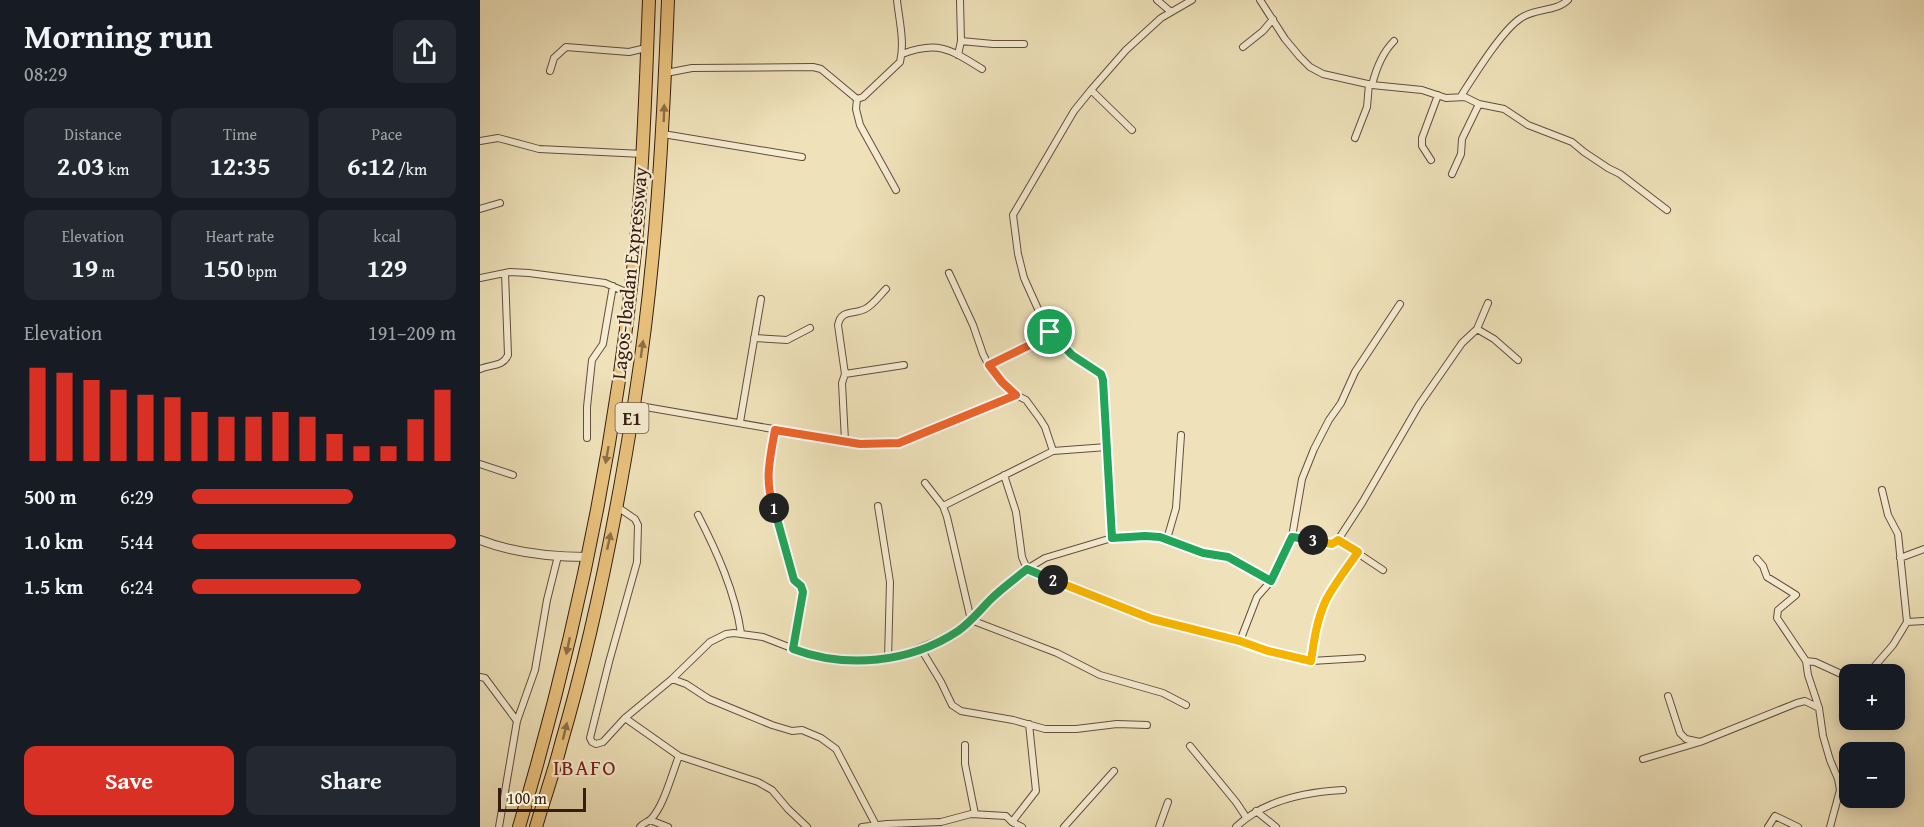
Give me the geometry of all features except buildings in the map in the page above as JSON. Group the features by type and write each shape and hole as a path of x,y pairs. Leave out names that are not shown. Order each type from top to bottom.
{"highway":[{"name":"Lagos-Ibadan Expressway","path":"519,827 562,672 587,557 616,396 630,294 643,154 649,0"},
{"name":"Lagos-Ibadan Expressway","path":"536,827 561,746 585,650 616,506 634,405 648,296 663,134 668,0"}],"street":[{"path":"857,99 863,97 900,62 902,54 897,0"},
{"path":"958,55 961,41 960,0"},
{"path":"1157,0 1171,12"},
{"path":"1112,538 1103,380 1101,374 1072,355 1050,332 1024,278 1013,215 1074,111 1091,90 1126,50 1161,18 1192,0"},
{"path":"1260,0 1285,39 1310,67 1333,77 1370,85 1422,90 1450,98 1461,96 1479,104 1504,110 1528,124 1572,142 1620,174 1667,210"},
{"path":"1461,96 1510,26 1524,16 1541,9 1562,6 1568,0"},
{"path":"1243,47 1263,31 1273,19"},
{"path":"961,41 1024,44"},
{"path":"1355,138 1367,107 1370,85 1386,49 1394,41"},
{"path":"902,54 928,46 946,49 982,69"},
{"path":"550,71 554,58 566,47 629,52 647,47"},
{"path":"666,72 692,68 813,67 821,69 857,99"},
{"path":"1091,90 1132,130"},
{"path":"1431,160 1422,146 1422,138 1438,95"},
{"path":"857,99 856,109 860,125 896,190"},
{"path":"1452,174 1461,154 1462,139 1479,104"},
{"path":"663,134 802,157"},
{"path":"480,141 498,138 539,149 643,154"},
{"path":"480,209 500,203"},
{"path":"480,278 505,273 529,273 588,280 613,286 630,294"},
{"path":"480,369 501,364 506,360 505,273"},
{"path":"949,273 989,365 1002,382 1016,395 1026,400 1045,427 1053,451"},
{"path":"587,438 587,407 592,360 603,344 613,286"},
{"path":"845,441 842,383 845,374 839,319 843,314 866,308 886,289"},
{"path":"740,422 761,299"},
{"path":"1292,537 1332,544 1338,540 1362,504 1419,405 1462,343 1477,329 1488,303"},
{"path":"1240,641 1257,597 1271,581 1292,537 1302,479 1314,449 1355,372 1400,304"},
{"path":"754,338 787,340 810,328"},
{"path":"1477,329 1494,339 1518,360"},
{"path":"989,365 1032,344 1050,332"},
{"path":"845,374 904,365"},
{"path":"634,405 775,430 886,445 899,443 1016,395"},
{"path":"775,430 768,492 794,580 801,586 803,592 793,649"},
{"path":"1167,539 1176,508 1182,435"},
{"path":"943,506 1053,451 1107,447"},
{"path":"480,464 513,475"},
{"path":"1004,475 1016,512 1022,557 1027,569 1152,619 1240,641 1268,651 1311,661 1362,658"},
{"path":"925,483 943,506 952,533 971,621"},
{"path":"1877,664 1893,645 1907,622 1898,534 1888,515 1882,490"},
{"path":"616,506 635,519 638,525 637,562 590,738 597,744 603,742 625,718 716,638 726,634 741,633 763,637 815,657 835,660 888,659 947,638 971,621 991,598 1027,569 1045,558 1112,538 1145,536 1167,539 1203,553 1228,557 1271,581"},
{"path":"878,506 890,582 888,659"},
{"path":"698,515 727,580 739,618 741,633"},
{"path":"480,540 496,546 558,556 587,557"},
{"path":"1338,540 1383,570"},
{"path":"1900,558 1924,549"},
{"path":"1311,661 1316,629 1325,602 1358,552"},
{"path":"499,827 517,721 534,670 558,556"},
{"path":"1757,560 1763,566 1767,577 1796,595 1778,610 1777,618 1806,661 1808,675 1819,708 1823,736 1838,779 1839,790 1830,827"},
{"path":"971,621 1057,653 1100,675 1163,693 1186,705"},
{"path":"1907,622 1924,621"},
{"path":"921,649 931,663 954,708 1046,729 1062,730 1117,724 1147,725"},
{"path":"1806,661 1815,662 1839,673"},
{"path":"480,677 485,678 517,721"},
{"path":"672,679 686,684 709,699 772,725 792,731 802,730 821,738 836,749 877,826"},
{"path":"1668,696 1680,733 1686,739 1700,742"},
{"path":"1643,759 1700,742 1797,703 1805,701 1819,708"},
{"path":"625,718 679,756 758,782 772,790 807,827"},
{"path":"1012,822 1036,791 1029,724"},
{"path":"965,745 965,764 975,814"},
{"path":"1190,746 1236,801 1246,817"},
{"path":"640,827 644,822 650,820 660,807 679,756"},
{"path":"1064,827 1114,771"},
{"path":"1236,827 1256,811 1300,796 1343,790"},
{"path":"1159,827 1168,802"},
{"path":"1256,811 1276,827"},
{"path":"862,827 941,825 975,814 1006,816 1022,827"},
{"path":"1768,827 1775,816 1798,827"},
{"path":"650,820 668,827"}],"district":[{"name":"IBAFO","path":"585,767"}],"route":[{"path":"1050,332 1072,355 1101,374 1103,380 1112,538 1160,537 1203,553 1239,561 1271,581 1292,537 1332,544 1338,540 1358,552 1325,602 1316,629 1311,661 1152,619 1027,569 991,598 971,621 947,638 921,649 881,660 863,661 815,657 793,649 803,592 801,586 794,580 768,492 775,430 860,444 886,445 916,437 1016,395 989,365 1014,354 1050,332"}]}
